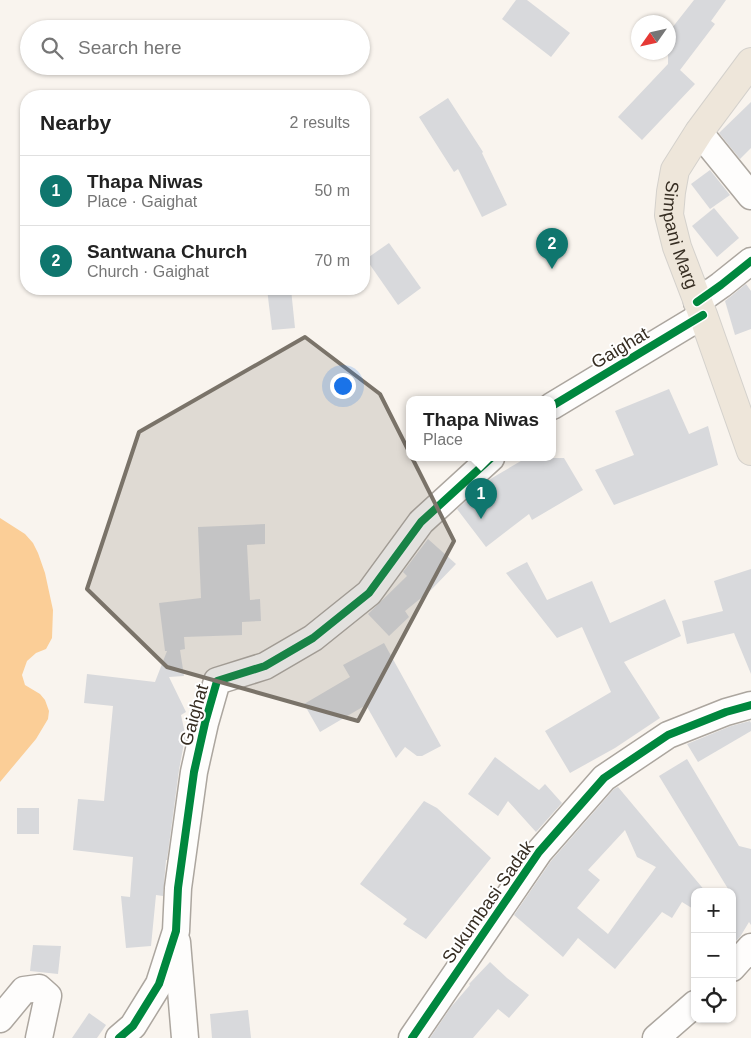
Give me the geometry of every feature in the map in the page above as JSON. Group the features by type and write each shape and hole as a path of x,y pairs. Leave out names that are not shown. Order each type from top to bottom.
{"main road":[{"name":"Simpani Marg","path":"751,62 699,132 675,170 669,215 677,247 751,451"}],"street":[{"path":"699,132 751,196"},
{"name":"Gaighat","path":"556,403 700,308 721,285 751,261"},
{"name":"Gaighat","path":"119,1038 133,1026 159,984 176,931 178,888 194,772 217,681 265,666 313,638 370,593 421,522 488,461"},
{"name":"Sukumbasi Sadak","path":"412,1038 539,852 604,778 668,735 726,712 751,705"},
{"path":"176,931 185,1038"},
{"path":"736,964 751,947"},
{"path":"0,1019 24,990 39,988 48,996 39,1038"},
{"path":"656,1038 691,1007"}],"highlighted area":[{"path":"305,337 380,394 454,541 358,721 167,667 87,589 139,432"}],"shaded area":[{"path":"0,518 25,534 33,543 45,573 53,610 52,638 46,649 36,653 27,661 22,675 25,685 40,694 45,700 49,711 48,719 36,739 0,782"}],"building":[{"path":"516,0 527,0 570,33 551,57 502,19"},
{"path":"694,0 726,0 711,21 715,24 680,70 695,84 642,140 618,117 668,64 668,60 676,60 676,23"},
{"path":"448,98 483,152 507,205 482,217 458,169 454,172 419,117"},
{"path":"751,102 751,148 740,159 719,133"},
{"path":"710,170 730,195 710,209 691,184"},
{"path":"714,208 739,238 717,257 692,226"},
{"path":"389,243 421,288 398,305 370,265 370,256"},
{"path":"746,284 751,291 751,329 735,335 725,301"},
{"path":"268,295 292,295 295,328 272,330"},
{"path":"669,389 689,434 708,426 718,465 614,505 595,470 634,455 615,411"},
{"path":"556,458 564,458 583,490 532,520 529,514 486,547 457,509 492,478 521,461 556,461"},
{"path":"265,524 265,544 247,545 250,600 260,599 261,621 242,622 242,635 184,637 185,649 180,650 184,676 169,677 186,712 181,715 186,738 179,770 166,860 163,896 156,895 151,946 126,948 121,896 130,897 133,857 73,850 78,799 104,801 113,706 84,703 87,674 155,682 167,651 165,651 159,603 201,598 198,527"},
{"path":"428,539 456,564 431,590 405,611 409,617 389,636 368,614 407,576 403,572"},
{"path":"527,562 547,600 592,581 610,623 665,599 681,636 624,662 660,718 615,748 570,773 545,731 611,692 582,627 557,638 506,573"},
{"path":"751,569 751,674 734,633 687,644 682,621 723,611 714,581"},
{"path":"384,643 441,746 422,756 417,756 405,747 396,758 366,705 320,732 304,704 350,677 343,665"},
{"path":"750,721 751,731 698,762 687,744 731,726"},
{"path":"495,757 539,790 545,784 562,803 536,832 508,801 498,816 468,794"},
{"path":"687,759 739,846 751,849 751,925 749,922 736,941 736,888 728,888 659,776"},
{"path":"618,787 703,888 691,888 691,908 682,902 672,918 662,912 615,969 578,938 563,957 514,915 551,861 614,789","holes":["625,830 637,857 656,867 608,934 577,908 600,880 588,870"]},
{"path":"424,801 437,808 491,858 426,939 403,924 407,919 360,884"},
{"path":"17,808 39,808 39,834 17,834"},
{"path":"33,945 61,946 58,974 30,971"},
{"path":"490,962 529,995 509,1018 498,1009 473,1038 430,1038 469,984"},
{"path":"248,1010 251,1038 212,1038 210,1014"},
{"path":"89,1013 106,1025 97,1038 72,1038"}],"cycle path":[{"path":"697,302 751,261"},
{"path":"556,404 703,315"},
{"path":"119,1038 133,1026 159,984 176,931 178,888 194,772 217,681 265,666 313,638 369,593 421,522 488,461"},
{"path":"412,1038 539,852 604,778 668,735 726,712 751,705"}],"place":[{"name":"Santwana Church","path":"552,269"},
{"name":"Thapa Niwas","path":"481,519"}]}
